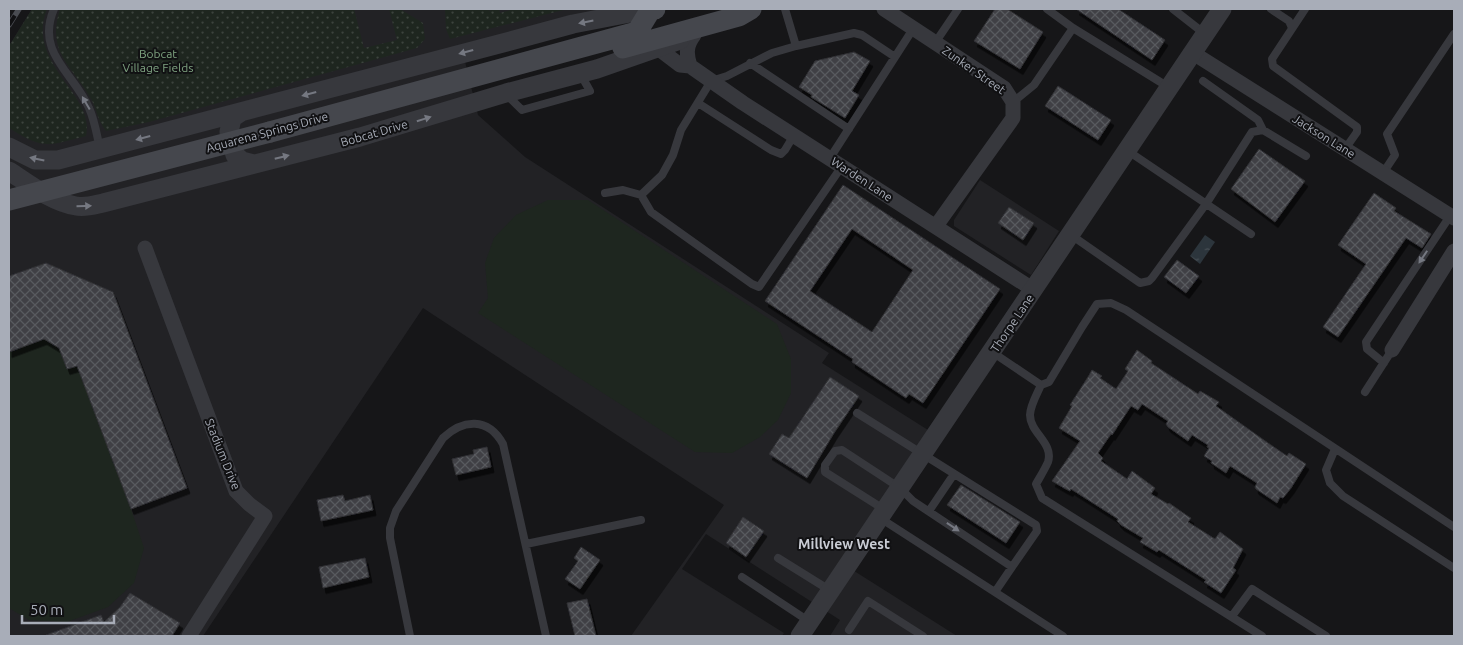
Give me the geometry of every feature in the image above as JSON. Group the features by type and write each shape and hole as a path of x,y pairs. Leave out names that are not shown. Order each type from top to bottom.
{"main road":[{"name":"Aquarena Springs Drive","path":"9,200 270,132 637,32 651,9"},
{"name":"Aquarena Springs Drive","path":"524,64 574,61 745,13"}],"street":[{"path":"9,147 25,156 45,161 58,160 573,24 651,9"},
{"name":"Zunker Street","path":"884,9 1004,88 1013,102 1013,118 936,226"},
{"name":"Thorpe Lane","path":"805,632 831,590 1222,9"},
{"name":"Bobcat Drive","path":"9,171 52,197 76,206 103,203 360,138 506,93 580,74 659,49 745,13"},
{"path":"690,66 687,46 694,35"},
{"name":"Warden Lane","path":"659,49 680,65 690,66 1034,290"},
{"name":"Jackson Lane","path":"1193,53 1452,217"},
{"path":"241,112 232,118 229,132 235,155 242,161 254,164"},
{"path":"186,126 201,178"},
{"name":"Stadium Drive","path":"145,248 236,490 249,504 265,516 189,636"},
{"path":"1388,357 1454,251"}],"lane":[{"path":"54,9 49,21 49,32 54,54 89,107 100,149"},
{"path":"785,9 796,46"},
{"path":"935,43 958,9"},
{"path":"1047,9 1073,28 1170,88"},
{"path":"1175,9 1205,34"},
{"path":"1271,9 1289,22 1292,28"},
{"path":"1305,9 1272,59 1273,66 1357,127 1357,132 1345,149"},
{"path":"1013,102 1034,85 1073,28"},
{"path":"604,193 623,190 641,195 651,212 752,284 759,286 836,162 849,129 913,29"},
{"path":"641,195 662,175 673,155 681,130 711,81 727,76 772,53 854,33 895,57"},
{"path":"1383,173 1395,155 1387,134 1454,34"},
{"path":"750,63 849,129"},
{"path":"1203,81 1258,120 1263,130 1306,156"},
{"path":"698,103 780,154 785,150 794,135"},
{"path":"1071,235 1140,283 1145,283 1152,278 1206,204 1252,132 1263,130"},
{"path":"1128,151 1250,234"},
{"path":"1365,392 1388,357 1367,349 1366,342 1452,217"},
{"path":"1262,636 1042,498 1036,484 1048,461 1048,454 1044,440 1033,425 1030,415 1041,385 1049,382 1097,304 1111,303 1126,310 1454,527"},
{"path":"992,352 1041,385"},
{"path":"857,413 1036,525 1037,531 994,592"},
{"path":"410,636 390,538 390,528 396,511 443,438 450,432 469,424 479,424 493,430 503,444 546,636"},
{"path":"1336,449 1326,470 1330,483 1343,496 1454,568"},
{"path":"1012,567 913,500 900,488 842,450 835,451 825,465 826,472 882,514 994,592 1063,636"},
{"path":"929,511 954,474"},
{"path":"526,544 641,520"},
{"path":"778,558 831,590"},
{"path":"742,577 805,632"},
{"path":"1232,616 1252,589 1326,636"},
{"path":"849,630 868,601 923,636"}],"shaded area":[{"path":"32,9 617,9 461,45 478,115 525,157 829,353 822,363 928,430 840,562 957,636 830,636 840,620 706,534 682,569 784,633 782,636 631,636 724,505 423,308 203,636 9,636 9,46"},
{"path":"980,180 1059,231 1031,275 954,226 954,220"}],"green space":[{"path":"32,9 47,9 43,29 45,47 52,63 81,106 86,121 86,136 54,144 46,144 30,140 9,128 9,46"},
{"name":"Bobcat Village Fields","path":"60,9 354,9 364,48 397,40 389,9 400,9 423,23 425,39 417,48 149,122 106,131 91,99 63,58 59,48 56,37"},
{"path":"445,9 487,9 490,11 492,9 499,9 500,13 514,9 567,9 450,39 446,29"},
{"path":"548,200 588,200 777,324 791,359 791,393 778,420 760,437 732,453 695,452 478,313 488,298 485,263 494,238 516,215"},
{"path":"46,263 113,292 187,488 131,509 144,548 134,583 108,607 67,622 29,620 9,608 9,276"}],"water":[{"path":"1205,235 1215,242 1200,264 1190,256"}],"building":[{"path":"995,9 1007,9 1043,32 1020,69 974,41"},
{"path":"1076,9 1118,9 1165,40 1152,60"},
{"path":"854,52 870,61 852,91 859,95 845,118 811,97 812,95 799,87 815,61"},
{"path":"1058,86 1111,120 1098,140 1045,106"},
{"path":"1259,149 1305,181 1275,222 1231,189"},
{"path":"843,185 1000,289 923,403 909,394 906,398 852,362 853,359 765,301","holes":["852,229 913,270 872,332 810,291"]},
{"path":"1374,193 1396,208 1394,211 1431,234 1422,248 1406,238 1338,337 1323,327 1366,264 1338,245"},
{"path":"1009,207 1034,223 1023,240 998,223"},
{"path":"1177,260 1199,276 1186,293 1164,277"},
{"path":"46,263 113,292 187,488 131,509 77,366 67,369 59,348 44,339 9,352 9,276"},
{"path":"1137,350 1152,361 1151,363 1198,394 1200,391 1219,402 1216,406 1287,456 1289,453 1306,464 1291,488 1283,498 1280,497 1277,503 1256,489 1257,483 1230,466 1226,473 1211,463 1212,461 1204,456 1209,448 1207,447 1208,445 1192,435 1188,441 1168,427 1166,424 1168,421 1142,404 1138,410 1131,406 1098,453 1103,458 1101,461 1127,479 1132,471 1155,488 1151,494 1169,503 1191,518 1188,522 1215,539 1220,532 1243,549 1233,568 1236,570 1221,593 1204,582 1206,580 1159,550 1157,552 1140,542 1143,538 1121,525 1117,521 1118,519 1071,489 1070,491 1052,481 1080,441 1059,428 1072,406 1070,405 1092,370 1102,376 1100,378 1116,389 1128,371 1125,369"},
{"path":"830,377 859,396 807,478 769,454 782,434 789,438"},
{"path":"487,447 491,467 456,475 452,459 474,454 473,450"},
{"path":"961,485 1020,522 1006,543 947,505"},
{"path":"343,495 345,501 370,495 373,510 321,521 317,500"},
{"path":"743,517 764,531 746,557 726,543"},
{"path":"581,547 600,560 580,589 565,579 578,561 574,558"},
{"path":"365,558 369,577 323,588 319,567"},
{"path":"130,593 180,623 172,636 46,636 101,615 104,622 120,607"},
{"path":"587,599 596,636 575,636 567,603"}],"railway":[{"path":"9,25 19,9"}],"district":[{"name":"Millview West","path":"844,544"}]}
